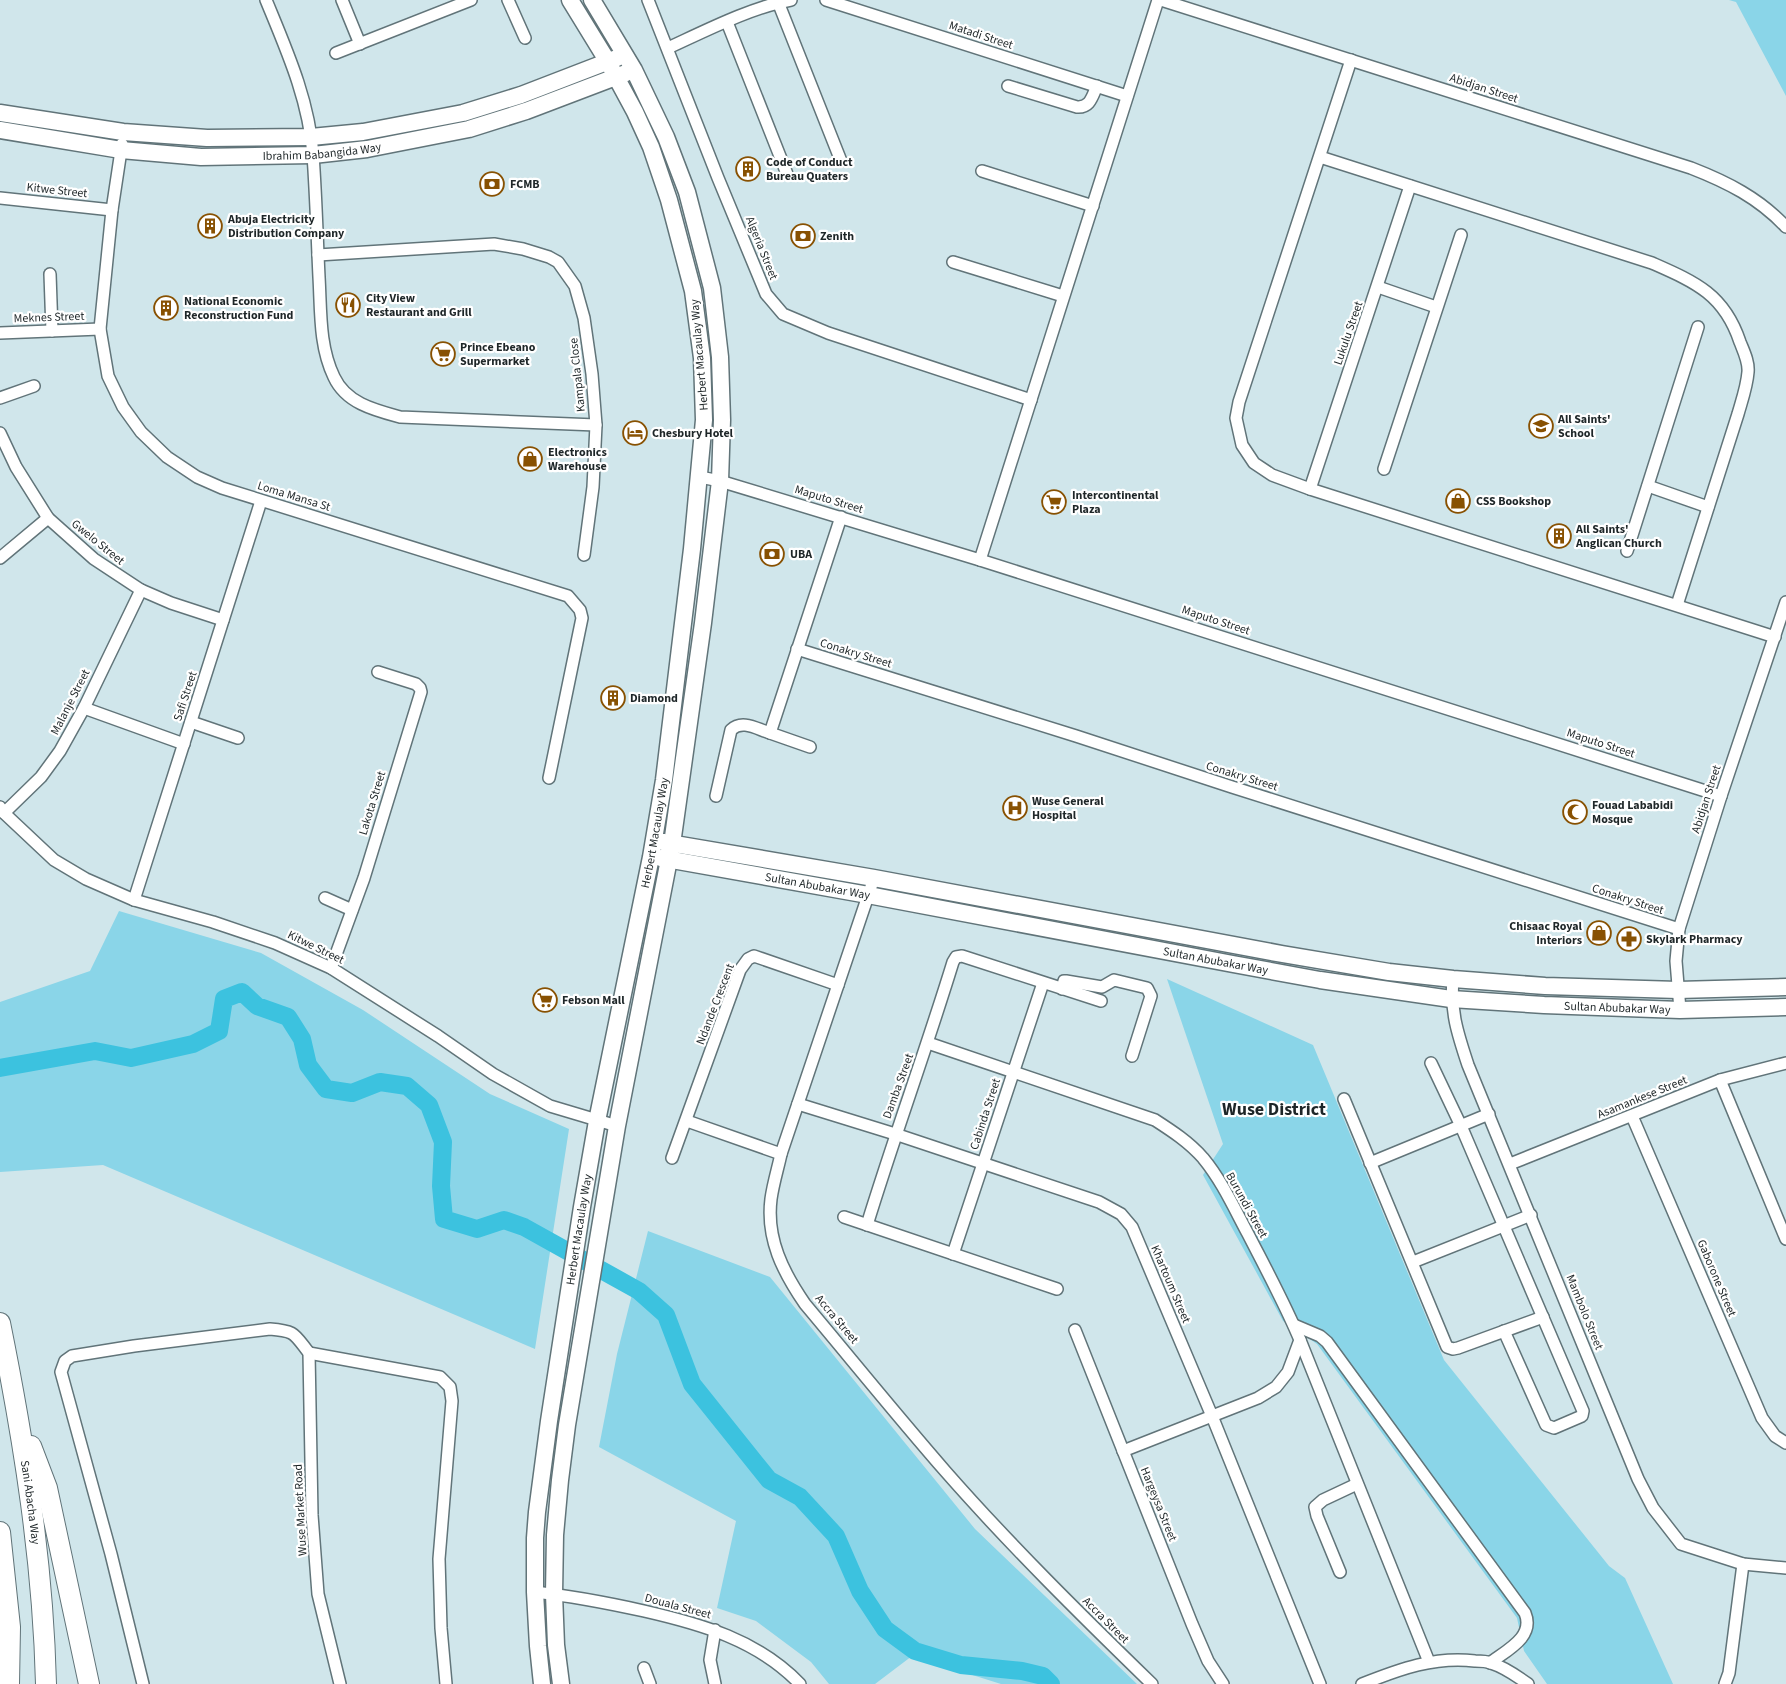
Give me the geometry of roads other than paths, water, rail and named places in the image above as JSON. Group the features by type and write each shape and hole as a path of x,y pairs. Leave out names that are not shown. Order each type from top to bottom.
{"highway":[{"name":"Sani Abacha Way","path":"0,1323 17,1407 35,1533 44,1628 46,1684"},
{"path":"17,1407 47,1488 89,1684"},
{"path":"0,1532 10,1627 9,1684"}],"main road":[{"name":"Herbert Macaulay Way","path":"542,1684 535,1592 537,1512 582,1207 597,1121 653,849 664,780 683,631 700,477 704,420 702,358 693,290 679,235 651,147 617,77 570,0"},
{"name":"Herbert Macaulay Way","path":"561,1684 556,1645 554,1594 555,1535 567,1425 617,1126 671,852 704,623 720,481 722,420 720,357 712,288 687,192 666,137 634,70 592,0"},
{"name":"Ibrahim Babangida Way","path":"0,113 123,132 207,138 311,137 364,132 463,113 521,95 626,54"},
{"name":"Ibrahim Babangida Way","path":"0,130 121,150 201,157 313,155 367,149 468,129 526,111 634,70"},
{"name":"Sultan Abubakar Way","path":"653,849 874,878 1282,954 1389,972 1453,980 1545,986 1678,990 1786,987"},
{"name":"Sultan Abubakar Way","path":"671,852 868,895 1242,966 1384,990 1451,999 1544,1005 1680,1010 1786,1007"}],"street":[{"path":"266,0 300,85 311,137 318,255"},
{"path":"342,0 360,44"},
{"path":"336,53 471,0"},
{"path":"508,0 525,38"},
{"name":"Algeria Street","path":"648,0 766,294 783,314 828,333 1031,400"},
{"path":"668,48 778,2 791,0"},
{"name":"Matadi Street","path":"826,0 1127,96"},
{"path":"980,560 1159,0"},
{"name":"Abidjan Street","path":"1159,0 1691,168 1724,181 1754,198 1786,226"},
{"path":"778,2 841,160"},
{"path":"727,22 788,174"},
{"path":"1351,60 1239,402 1236,418 1242,444 1254,463 1272,475 1310,489 1775,637"},
{"path":"1008,86 1083,108 1089,104 1096,86"},
{"name":"Loma Mansa St","path":"123,132 112,210 100,329 108,376 123,406 141,432 168,457 197,476 222,488 568,596 580,610 582,618 549,778"},
{"path":"1320,157 1652,262 1691,280 1718,302 1728,316 1738,336 1748,370 1746,387 1677,605"},
{"path":"982,171 1092,206"},
{"name":"Lukulu Street","path":"1310,489 1410,186"},
{"name":"Kitwe Street","path":"0,198 112,210"},
{"path":"1384,469 1461,235"},
{"name":"Kampala Close","path":"494,244 522,248 558,262 575,286 584,318 592,374 596,425 400,417 375,410 351,399 334,379 324,351 320,321 318,255 494,244"},
{"path":"953,262 1063,296"},
{"path":"50,274 52,331"},
{"path":"1378,287 1436,307"},
{"path":"1627,551 1698,328"},
{"name":"Meknes Street","path":"0,333 100,329"},
{"path":"0,398 34,386"},
{"path":"584,555 593,488 596,425"},
{"name":"Gwelo Street","path":"0,433 16,467 48,518 94,560 141,590 171,603 224,620"},
{"name":"Maputo Street","path":"700,477 720,481 980,560 1721,796"},
{"path":"1648,486 1708,507"},
{"name":"Safi Street","path":"134,900 261,501"},
{"path":"770,733 841,517"},
{"path":"0,558 48,518"},
{"name":"Malanje Street","path":"2,810 41,777 60,751 84,708 141,590"},
{"name":"Abidjan Street","path":"1680,1010 1676,961 1679,929 1786,602"},
{"name":"Conakry Street","path":"797,649 1679,929"},
{"name":"Lakota Street","path":"331,968 364,878 421,692 416,684 378,672"},
{"path":"84,708 184,744"},
{"path":"191,722 238,738"},
{"path":"716,796 731,730 740,724 745,724 810,747"},
{"name":"Kitwe Street","path":"2,810 54,860 86,879 134,900 213,922 276,943 331,968 438,1036 492,1074 550,1106 617,1126"},
{"name":"Accra Street","path":"874,878 781,1154 771,1199 770,1225 777,1254 795,1289 806,1304 946,1472 1097,1630 1152,1684"},
{"path":"325,898 352,910"},
{"name":"Ndande Crescent","path":"672,1158 687,1121 740,970 748,958 754,956 838,985"},
{"name":"Damba Street","path":"867,1225 895,1134 928,1043 956,957 962,956 1043,983"},
{"path":"1062,989 1066,980 1102,987 1114,980 1147,988 1150,996 1132,1056"},
{"name":"Mambolo Street","path":"1453,980 1451,999 1458,1033 1468,1065 1638,1479 1653,1508 1682,1544 1743,1564 1786,1568"},
{"path":"1043,983 1100,1001"},
{"name":"Cabinda Street","path":"953,1254 1043,983"},
{"name":"Burundi Street","path":"928,1043 1155,1120 1179,1135 1202,1158 1224,1189 1270,1275 1294,1325 1429,1662"},
{"path":"1431,1063 1461,1126 1543,1317 1583,1411 1582,1416 1554,1428 1546,1425 1504,1331"},
{"name":"Asamankese Street","path":"1510,1164 1720,1080 1786,1063"},
{"path":"1720,1080 1786,1239"},
{"path":"1344,1099 1447,1347 1458,1348 1543,1317"},
{"name":"Khartoum Street","path":"798,1104 895,1134 1099,1202 1120,1214 1132,1227 1212,1416 1320,1684"},
{"path":"1370,1163 1489,1114"},
{"name":"Gaborone Street","path":"1632,1116 1762,1418 1775,1436 1786,1443"},
{"path":"687,1121 781,1154"},
{"path":"1412,1262 1531,1216"},
{"path":"844,1217 1057,1289"},
{"path":"1294,1325 1320,1336 1327,1342 1525,1613 1528,1620 1527,1628 1520,1640 1490,1663"},
{"path":"143,1684 108,1544 61,1372 65,1361 72,1356 125,1347 270,1329 287,1330 297,1337 309,1353 440,1377 450,1388 452,1401 439,1559 441,1628 446,1684"},
{"name":"Hargeysa Street","path":"1075,1330 1192,1624 1208,1661 1223,1684"},
{"path":"1123,1451 1258,1398 1276,1387 1288,1372 1300,1340"},
{"name":"Wuse Market Road","path":"309,1353 312,1515 318,1594 340,1684"},
{"path":"1340,1572 1317,1516 1315,1506 1323,1500 1358,1484"},
{"path":"1724,1684 1729,1673 1743,1564"},
{"name":"Douala Street","path":"535,1592 616,1605 674,1618 715,1630 751,1646 774,1661 800,1684"},
{"path":"715,1630 710,1660 715,1684"},
{"path":"1362,1684 1391,1673 1436,1660 1459,1659 1490,1663 1519,1677 1528,1684"},
{"path":"644,1668 650,1684"}],"waterway":[{"path":"0,1068 95,1051 131,1058 193,1044 219,1031 224,999 242,992 257,1006 288,1017 302,1039 308,1065 326,1089 352,1093 380,1082 407,1086 429,1105 443,1142 441,1186 444,1219 477,1229 504,1220 524,1227 639,1291 666,1315 692,1384 769,1480 800,1497 836,1536 860,1591 885,1629 915,1651 961,1665 1022,1671 1043,1676 1051,1684"}],"place":[{"name":"Code of Conduct Bureau Quaters","path":"748,169"},
{"name":"FCMB","path":"492,184"},
{"name":"Abuja Electricity Distribution Company","path":"210,226"},
{"name":"Zenith","path":"803,236"},
{"name":"City View Restaurant and Grill","path":"348,305"},
{"name":"National Economic Reconstruction Fund","path":"166,308"},
{"name":"Prince Ebeano Supermarket","path":"443,354"},
{"name":"All Saints' School","path":"1541,426"},
{"name":"Chesbury Hotel","path":"635,433"},
{"name":"Electronics Warehouse","path":"530,459"},
{"name":"CSS Bookshop","path":"1458,501"},
{"name":"Intercontinental Plaza","path":"1054,502"},
{"name":"All Saints' Anglican Church","path":"1559,536"},
{"name":"UBA","path":"772,554"},
{"name":"Diamond","path":"613,698"},
{"name":"Wuse General Hospital","path":"1015,808"},
{"name":"Fouad Lababidi Mosque","path":"1575,812"},
{"name":"Chisaac Royal Interiors","path":"1599,933"},
{"name":"Skylark Pharmacy","path":"1629,939"},
{"name":"Febson Mall","path":"545,1000"}],"district":[{"name":"Wuse District","path":"1274,1109"}]}
